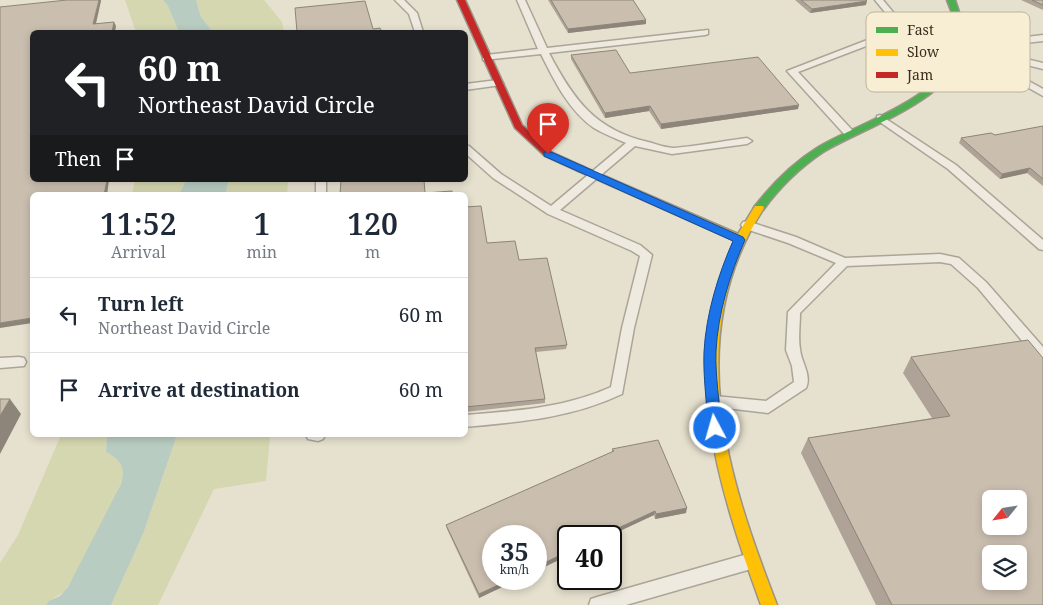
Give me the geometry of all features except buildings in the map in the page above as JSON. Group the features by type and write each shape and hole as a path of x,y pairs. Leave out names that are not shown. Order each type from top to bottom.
{"street":[{"path":"461,0 518,126 548,154 739,240"},
{"path":"951,0 956,12"},
{"path":"769,605 732,508 719,456 712,402 710,351 717,307 728,266 747,224 788,176 809,157 848,133 906,106 926,92"}],"lane":[{"path":"399,0 413,13 418,30"},
{"path":"521,0 544,50 561,81 582,112 597,125 634,142 672,151 747,141"},
{"path":"879,0 889,12"},
{"path":"486,58 705,32"},
{"path":"1030,39 1043,38"},
{"path":"848,133 792,71 866,42"},
{"path":"1030,62 1043,66"},
{"path":"468,87 498,83"},
{"path":"1030,85 1043,92"},
{"path":"880,118 952,167 1043,246"},
{"path":"552,211 593,174 634,142"},
{"path":"468,151 497,176 552,211 636,248 646,255 628,328 617,390 599,400 530,415 468,421"},
{"path":"747,224 792,240 844,262 940,258 955,261 982,285 1043,356"},
{"path":"712,402 768,407 801,384 799,366 793,350 794,312 844,262"},
{"path":"0,363 19,362"},
{"path":"597,605 751,560"}],"green space":[{"path":"125,0 163,0 168,6 178,30 135,30"},
{"path":"196,0 264,0 282,22 284,30 211,30 201,17"},
{"path":"135,182 185,182 180,192 133,192"},
{"path":"228,182 288,182 287,192 226,192"},
{"path":"60,437 107,437 106,452 118,459 122,464 124,471 122,480 100,530 80,567 66,589 46,605 0,605 0,563 18,535"},
{"path":"176,437 270,437 266,481 214,489 158,605 111,605 143,534"}],"shaded area":[{"path":"163,0 196,0 201,17 211,30 178,30 168,6"},
{"path":"185,182 228,182 226,192 180,192"},
{"path":"107,437 176,437 143,534 111,605 46,605 49,601 60,596 68,587 121,484 123,473 121,465 119,461 106,452"}],"traffic: fast":[{"path":"951,0 955,12"},
{"path":"759,208 782,181 809,158 845,136 902,108 927,92"}],"traffic: slow":[{"path":"581,169 739,239"},
{"path":"759,208 735,252 720,296 712,340 712,385 716,430 726,475 738,519 769,605"}],"traffic: jam":[{"path":"461,0 518,126 548,154 581,169"}],"route":[{"path":"548,154 739,240 728,266 717,307 710,351 715,428"}]}
